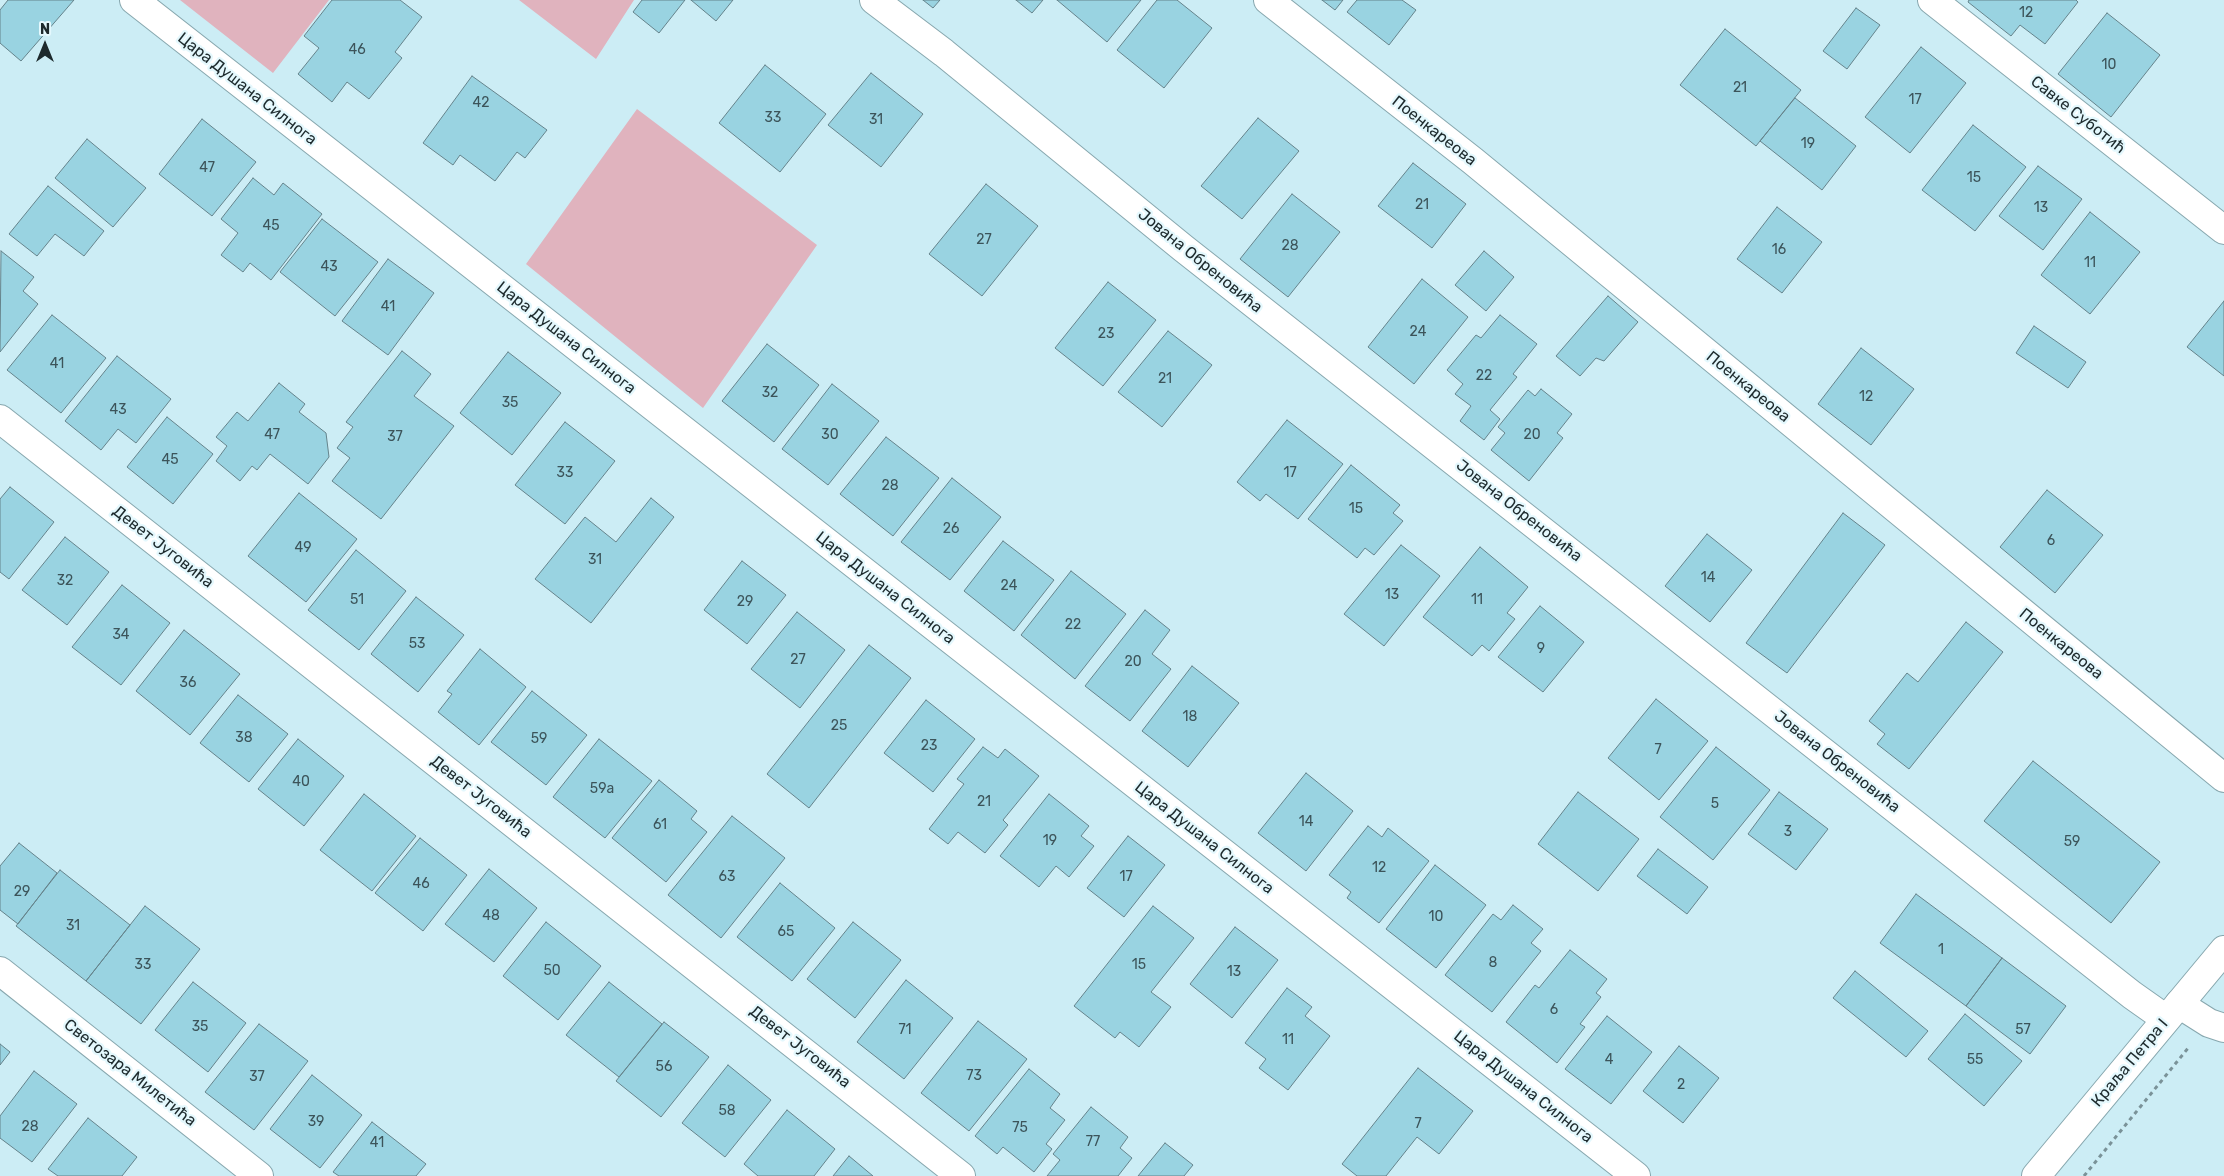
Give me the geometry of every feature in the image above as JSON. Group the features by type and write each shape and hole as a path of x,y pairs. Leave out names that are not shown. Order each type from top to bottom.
{"street":[{"name":"Цара Душана Силнога","path":"134,0 1636,1176"},
{"name":"Јована Обреновића","path":"874,0 944,53 1198,260 2124,989 2172,1012 2216,1026"},
{"name":"Поенкареова","path":"1268,0 1473,161 2224,778"},
{"name":"Савке Суботић","path":"1932,0 2224,230"},
{"name":"Девет Југовића","path":"0,419 961,1176"},
{"name":"Краља Петра I","path":"2036,1176 2224,950"},
{"name":"Светозара Милетића","path":"0,971 259,1176"}],"path":[{"path":"2084,1176 2216,1026"}],"shaded area":[{"path":"180,0 329,0 273,73"},
{"path":"519,0 634,0 596,59"},
{"path":"637,109 817,245 703,408 526,264"}],"building":[{"path":"8,0 74,0 21,61 0,43 0,10"},
{"path":"332,0 400,0 422,17 395,52 402,58 369,99 347,82 332,102 298,74 319,48 304,36"},
{"path":"642,0 685,0 659,33 633,12"},
{"path":"691,0 733,0 716,21"},
{"path":"923,0 940,0 933,8"},
{"path":"1016,0 1043,0 1032,13"},
{"path":"1057,0 1141,0 1107,42"},
{"path":"1157,0 1177,0 1212,28 1164,88 1117,50"},
{"path":"1322,0 1343,0 1335,10"},
{"path":"1357,0 1402,0 1416,10 1389,45 1347,12"},
{"path":"1969,0 2076,0 2078,2 2045,44 2020,25 2011,36 1968,2"},
{"path":"1856,8 1880,25 1847,69 1823,51"},
{"path":"2107,13 2160,55 2111,117 2058,74"},
{"path":"1725,29 1801,90 1756,146 1680,85"},
{"path":"1921,47 1966,83 1910,153 1865,117"},
{"path":"765,65 826,114 780,172 719,123"},
{"path":"871,73 923,114 881,167 828,125"},
{"path":"472,76 547,130 525,158 517,152 495,181 460,155 453,165 423,143"},
{"path":"1795,98 1856,146 1822,190 1760,141"},
{"path":"1258,118 1299,151 1242,219 1201,186"},
{"path":"202,119 256,162 212,216 159,174"},
{"path":"1973,125 2026,167 1975,231 1922,190"},
{"path":"87,139 146,188 113,227 55,178"},
{"path":"1413,163 1466,204 1432,248 1378,206"},
{"path":"2038,166 2082,199 2043,250 1999,216"},
{"path":"253,178 274,195 283,183 322,214 271,280 250,263 243,272 221,255 238,233 221,219"},
{"path":"986,184 1038,226 982,296 929,254"},
{"path":"48,186 104,231 84,256 55,234 37,256 9,234"},
{"path":"1292,194 1340,232 1288,297 1240,259"},
{"path":"1777,207 1822,242 1782,293 1737,259"},
{"path":"2090,212 2140,252 2090,314 2041,275"},
{"path":"322,219 378,262 335,316 280,272"},
{"path":"1,251 34,277 23,291 38,304 0,352"},
{"path":"1484,251 1514,277 1486,311 1455,285"},
{"path":"388,259 434,293 388,355 342,321"},
{"path":"1422,279 1468,317 1414,384 1368,347"},
{"path":"1108,282 1156,320 1103,386 1055,348"},
{"path":"1608,296 1638,322 1604,361 1596,358 1580,376 1556,356"},
{"path":"2224,301 2224,376 2187,347"},
{"path":"52,315 106,358 61,413 7,370"},
{"path":"1500,315 1537,344 1513,374 1517,377 1490,410 1500,419 1484,440 1460,421 1471,406 1455,394 1463,384 1447,370 1476,335 1481,338"},
{"path":"2034,326 2086,362 2068,388 2016,353"},
{"path":"1168,331 1212,365 1162,427 1118,392"},
{"path":"767,344 819,385 774,442 722,401"},
{"path":"1861,348 1914,389 1871,445 1818,404"},
{"path":"402,351 431,374 414,396 454,426 381,519 332,481 350,458 337,448 353,427 346,422"},
{"path":"508,352 561,393 512,455 460,413"},
{"path":"117,356 171,399 136,443 118,429 101,450 65,421"},
{"path":"279,383 305,404 299,412 326,433 329,457 308,484 270,454 257,470 252,466 240,481 216,461 227,446 216,437 237,412 248,421"},
{"path":"832,384 879,421 828,485 782,449"},
{"path":"1541,389 1572,414 1557,433 1563,438 1529,481 1491,450 1505,433 1498,427 1528,390 1535,396"},
{"path":"167,417 213,454 173,504 127,467"},
{"path":"1287,420 1343,464 1298,519 1266,494 1260,501 1237,482"},
{"path":"565,422 615,461 565,524 515,485"},
{"path":"886,437 939,478 893,536 840,494"},
{"path":"1351,465 1400,505 1393,513 1403,521 1374,555 1365,548 1357,558 1308,519"},
{"path":"952,478 1001,517 950,580 901,542"},
{"path":"10,487 54,522 9,579 0,572 0,499"},
{"path":"2047,490 2103,535 2055,593 2000,547"},
{"path":"299,493 357,539 306,602 248,556"},
{"path":"651,498 674,517 591,623 535,579 585,517 616,542"},
{"path":"1843,513 1885,545 1787,673 1746,643"},
{"path":"1707,534 1752,570 1710,622 1665,586"},
{"path":"65,537 109,572 67,625 22,590"},
{"path":"1003,541 1054,580 1014,631 964,591"},
{"path":"1401,545 1440,576 1384,646 1344,614"},
{"path":"1480,547 1528,587 1507,613 1515,619 1489,651 1482,645 1472,656 1423,617"},
{"path":"356,550 406,591 359,650 308,610"},
{"path":"742,561 786,595 747,644 704,610"},
{"path":"1071,571 1126,614 1075,679 1021,635"},
{"path":"122,585 170,623 121,685 72,647"},
{"path":"416,597 464,635 418,692 371,654"},
{"path":"1540,606 1584,642 1543,692 1498,657"},
{"path":"1145,610 1170,630 1152,654 1171,669 1130,721 1085,686"},
{"path":"797,612 845,650 800,708 751,669"},
{"path":"1966,622 2003,652 1909,769 1877,744 1885,734 1869,721 1907,673 1918,682"},
{"path":"184,630 240,674 190,735 136,691"},
{"path":"869,645 911,678 809,808 767,774"},
{"path":"480,649 526,687 479,745 438,712 452,694 447,691"},
{"path":"1192,666 1239,703 1188,767 1142,731"},
{"path":"532,691 587,735 546,785 491,742"},
{"path":"238,695 288,734 249,782 200,743"},
{"path":"1656,699 1708,741 1659,800 1608,758"},
{"path":"926,700 975,739 933,792 884,753"},
{"path":"298,739 344,776 304,826 258,789"},
{"path":"599,739 652,781 605,838 553,797"},
{"path":"983,747 998,758 1005,749 1039,776 1003,820 1008,825 985,853 958,832 948,844 929,829 964,784 957,779"},
{"path":"1716,747 1770,790 1713,860 1660,817"},
{"path":"2033,761 2160,862 2111,923 1984,821"},
{"path":"1306,773 1353,811 1306,871 1258,833"},
{"path":"659,780 697,811 691,819 707,832 666,882 612,838"},
{"path":"1578,792 1639,839 1598,891 1538,844"},
{"path":"1779,792 1828,829 1796,870 1748,834"},
{"path":"364,794 416,836 372,891 320,850"},
{"path":"1049,794 1089,826 1081,836 1094,846 1069,877 1056,866 1039,887 1000,856"},
{"path":"732,816 785,858 721,938 668,895"},
{"path":"1368,826 1382,837 1388,828 1429,861 1379,923 1347,898 1351,892 1329,875"},
{"path":"1128,836 1165,865 1124,917 1087,888"},
{"path":"420,838 467,875 423,931 375,893"},
{"path":"19,843 57,873 18,924 0,910 0,866"},
{"path":"1658,849 1708,887 1687,914 1637,876"},
{"path":"1435,865 1486,905 1436,968 1386,929"},
{"path":"489,869 537,908 494,962 445,924"},
{"path":"60,870 130,925 86,981 16,926"},
{"path":"780,883 835,928 792,981 737,937"},
{"path":"1916,894 2002,958 1966,1006 1880,943"},
{"path":"1513,905 1543,929 1531,943 1541,951 1492,1012 1445,975 1493,914 1501,920"},
{"path":"145,906 200,949 141,1024 86,981"},
{"path":"1153,906 1194,938 1151,992 1171,1007 1139,1047 1120,1032 1115,1038 1074,1006"},
{"path":"546,922 601,966 558,1020 503,976"},
{"path":"853,922 901,960 855,1018 807,979"},
{"path":"1235,927 1278,960 1232,1018 1190,984"},
{"path":"1570,950 1607,979 1596,993 1601,997 1580,1024 1585,1027 1557,1063 1506,1022 1535,985 1539,988"},
{"path":"2002,958 2066,1006 2030,1054 1966,1006"},
{"path":"1855,971 1928,1031 1906,1057 1833,998"},
{"path":"906,980 953,1018 904,1079 857,1042"},
{"path":"193,982 246,1023 208,1072 155,1030"},
{"path":"609,982 662,1024 619,1077 566,1035"},
{"path":"1287,988 1312,1007 1305,1016 1330,1036 1288,1090 1259,1068 1266,1059 1245,1043"},
{"path":"1965,1014 2022,1061 1984,1106 1928,1059"},
{"path":"1607,1016 1652,1052 1611,1104 1565,1069"},
{"path":"978,1021 1027,1059 969,1131 921,1093"},
{"path":"664,1022 709,1057 661,1117 616,1081"},
{"path":"259,1024 308,1061 254,1130 205,1092"},
{"path":"0,1044 10,1052 0,1065"},
{"path":"1679,1046 1719,1078 1683,1123 1643,1091"},
{"path":"728,1065 771,1100 725,1157 682,1123"},
{"path":"1418,1068 1473,1111 1439,1154 1417,1137 1386,1176 1357,1176 1342,1164"},
{"path":"1029,1069 1060,1094 1050,1108 1065,1120 1046,1144 1052,1149 1034,1172 1003,1147 997,1154 975,1136"},
{"path":"34,1071 77,1104 32,1162 0,1138 0,1116"},
{"path":"312,1075 362,1115 320,1168 270,1129"},
{"path":"1091,1107 1128,1137 1120,1148 1132,1158 1118,1176 1047,1176 1060,1160 1053,1154"},
{"path":"787,1110 835,1149 814,1176 758,1176 744,1164"},
{"path":"88,1118 137,1157 122,1176 58,1176 48,1169"},
{"path":"372,1122 426,1164 416,1176 339,1176 333,1172"},
{"path":"1165,1143 1193,1165 1184,1176 1138,1176"},
{"path":"849,1156 873,1176 833,1176"}]}
